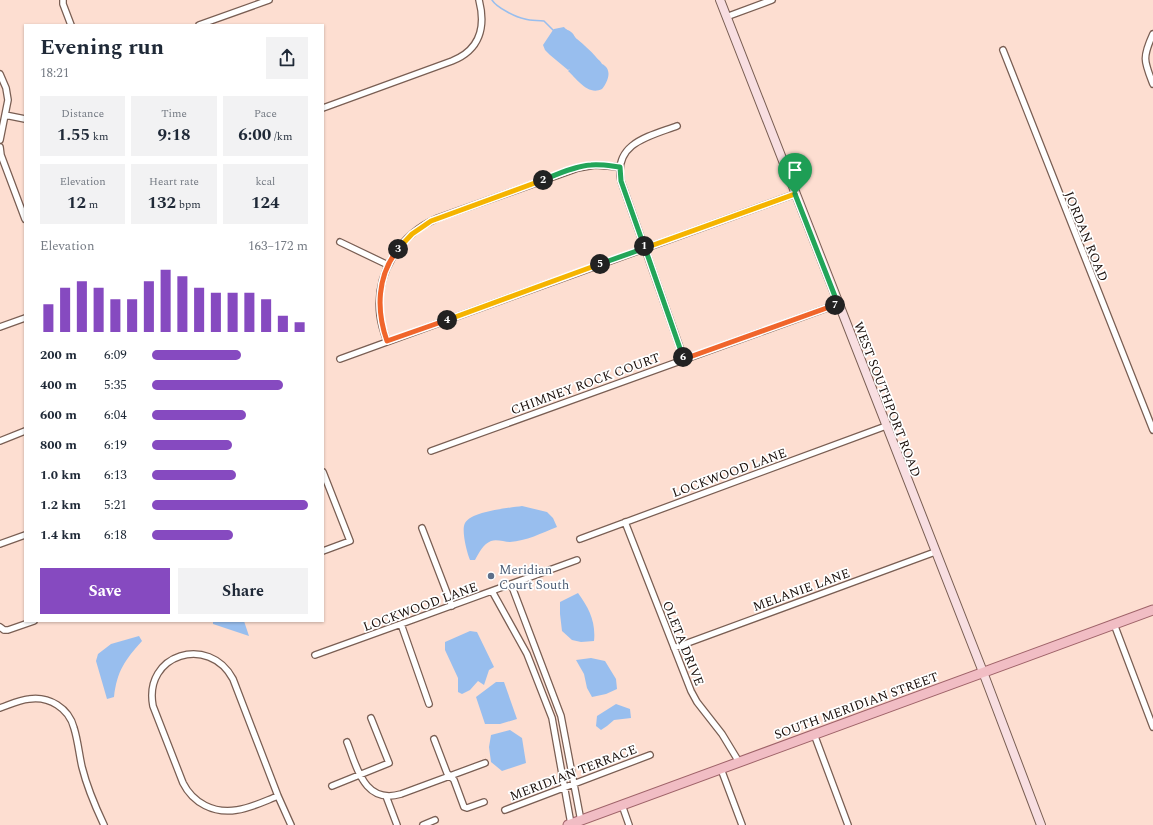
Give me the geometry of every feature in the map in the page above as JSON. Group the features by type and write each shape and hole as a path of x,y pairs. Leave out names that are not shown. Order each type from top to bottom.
{"main road":[{"name":"WEST SOUTHPORT ROAD","path":"720,0 1041,825"},
{"name":"SOUTH MERIDIAN STREET","path":"570,824 1153,610"}],"street":[{"path":"63,0 63,4 72,24"},
{"path":"201,24 268,0"},
{"path":"324,108 452,62 462,57 473,46 480,33 482,18 479,0"},
{"path":"726,17 772,0"},
{"path":"1153,34 1145,53 1145,60 1153,84"},
{"name":"JORDAN ROAD","path":"1003,50 1153,430"},
{"path":"0,74 6,88 8,100 0,140"},
{"path":"5,114 24,119"},
{"path":"677,126 634,144 624,155 620,167 621,181 684,359"},
{"path":"0,147 1,155 24,216"},
{"path":"387,341 380,314 382,282 388,265 395,252 406,239 420,228 438,218 578,168 595,165 620,167"},
{"path":"340,359 795,194"},
{"path":"340,242 388,265"},
{"name":"CHIMNEY ROCK COURT","path":"431,451 838,304"},
{"path":"0,327 24,318"},
{"name":"LOCKWOOD LANE","path":"580,539 886,426"},
{"path":"0,441 24,431"},
{"path":"324,475 350,541 324,551"},
{"name":"OLETA DRIVE","path":"625,522 689,686 695,698 725,738 738,762"},
{"path":"422,528 452,606"},
{"path":"0,544 24,535"},
{"name":"MELANIE LANE","path":"674,648 935,552"},
{"name":"LOCKWOOD LANE","path":"315,655 577,560"},
{"path":"511,584 561,716 581,820"},
{"path":"492,591 528,654 552,718 570,824"},
{"path":"0,627 7,631 31,622"},
{"path":"401,624 429,704"},
{"path":"1114,624 1153,727"},
{"path":"278,796 235,811 222,811 210,808 189,793 185,787 153,706 152,691 161,668 171,660 190,654 207,656 220,663 229,672 291,825"},
{"path":"0,708 35,698 50,701 63,709 69,716 75,729 86,782 104,825"},
{"path":"332,786 389,763 370,718"},
{"path":"814,734 848,825"},
{"path":"434,739 447,773 454,780 466,808 484,802"},
{"path":"347,742 364,783 370,789 386,796 398,795 485,763"},
{"name":"MERIDIAN TERRACE","path":"505,810 650,755"},
{"path":"721,769 742,825"},
{"path":"386,796 397,825"},
{"path":"622,805 629,825"},
{"path":"423,825 436,820"}],"water":[{"path":"564,27 572,33 607,69 608,79 602,89 597,91 583,86 568,71 570,69 568,70 545,50 543,45 553,30"},
{"path":"522,506 547,512 553,518 557,527 522,540 510,542 493,540 483,546 475,560 470,560 464,536 465,523 469,519 483,513"},
{"path":"578,593 593,621 594,641 581,642 572,640 562,631 560,602"},
{"path":"213,622 244,622 249,636 213,624"},
{"path":"470,631 477,632 494,667 489,670 484,685 478,681 470,690 462,694 458,692 458,678 445,650 445,642"},
{"path":"139,636 142,641 126,660 123,666 117,680 114,697 107,699 96,661 98,654 111,644"},
{"path":"591,658 605,661 616,679 617,689 606,694 592,697 587,688 584,674 576,660"},
{"path":"496,682 504,682 517,719 500,724 485,724 476,697"},
{"path":"616,704 630,709 631,718 614,720 601,730 596,726 597,716"},
{"path":"510,730 522,738 526,763 502,771 491,762 489,747 491,735"}],"waterway":[{"path":"492,0 507,12 527,20 544,21 553,30"}],"place":[{"name":"Meridian Court South","path":"491,576"}],"route":[{"path":"795,194 645,248 621,181 620,167 591,165 572,169 438,218 424,225 412,234 395,252 387,267 382,282 380,314 383,332 387,341 645,248 684,359 838,304 795,194"}]}
